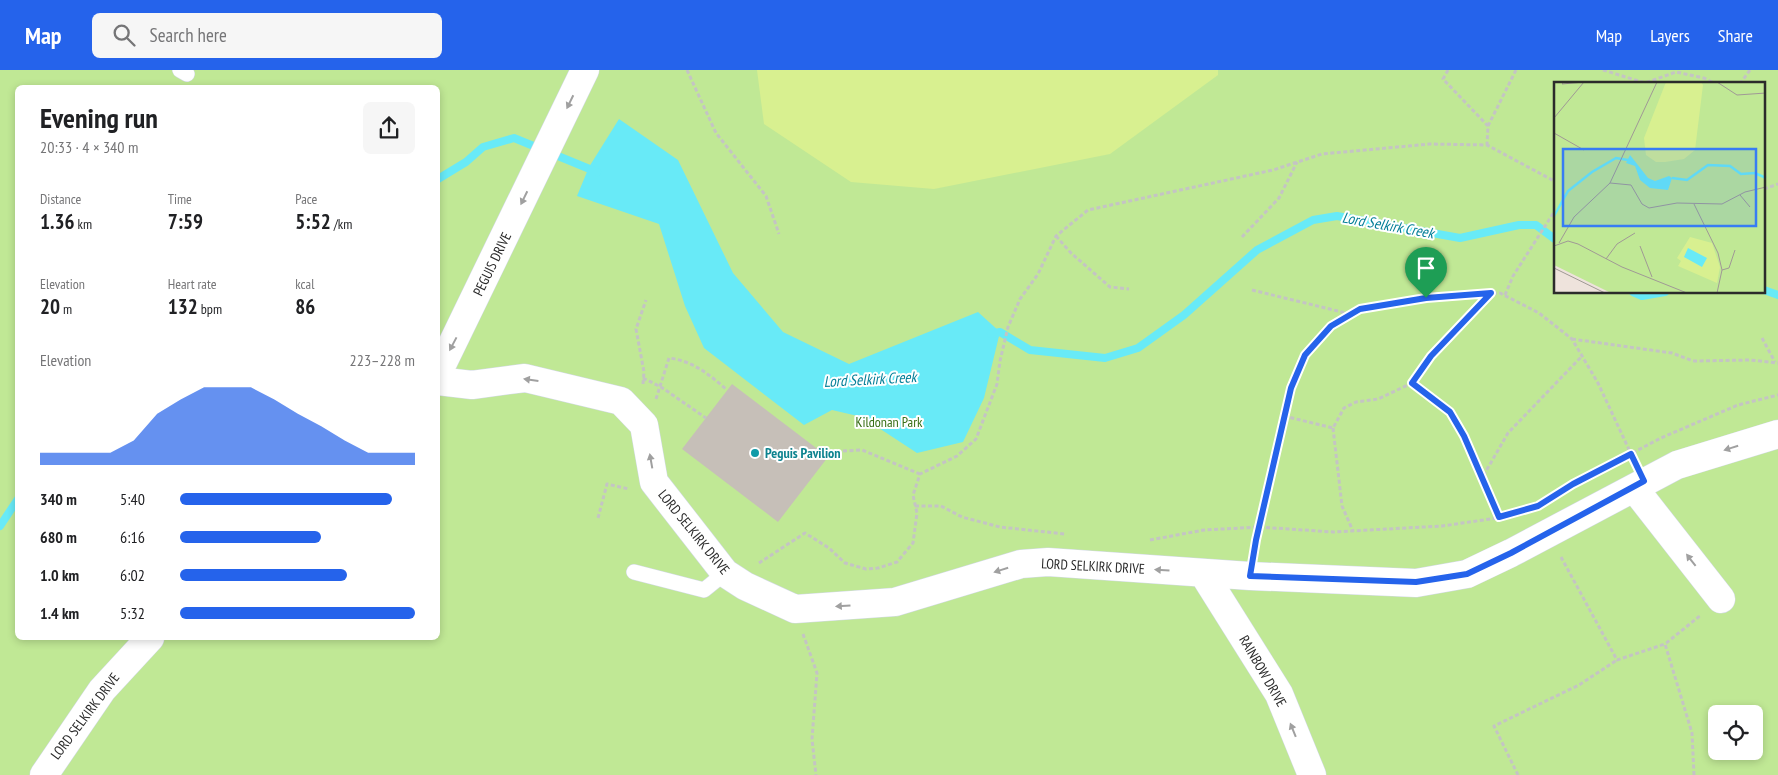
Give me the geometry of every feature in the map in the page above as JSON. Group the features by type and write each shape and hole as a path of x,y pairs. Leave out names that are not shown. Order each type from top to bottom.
{"street":[{"name":"PEGUIS DRIVE","path":"440,369 585,70"},
{"path":"440,381 472,385 525,378 556,384 621,401 644,425"},
{"name":"LORD SELKIRK DRIVE","path":"644,425 654,482 725,573 745,586 795,609 895,602 1021,564 1048,562 1250,576 1416,582 1467,574 1511,553 1677,465 1778,434"},
{"path":"1639,485 1721,599"},
{"name":"RAINBOW DRIVE","path":"1203,573 1278,694 1312,775"},
{"name":"LORD SELKIRK DRIVE","path":"44,775 102,690 148,640"}],"lane":[{"path":"634,572 704,590 725,573"}],"path":[{"path":"687,70 716,133 766,196 779,234"},
{"path":"1448,70 1443,79 1488,126"},
{"path":"1487,145 1488,126 1516,70"},
{"path":"1603,70 1642,82"},
{"path":"1741,82 1750,70"},
{"path":"1648,82 1676,72 1704,78 1712,82"},
{"path":"725,573 746,571 805,533 828,548 845,563 866,569 878,568 897,562 914,543 915,506 913,495 920,474 957,456 976,439 997,384 1008,327 1020,299 1038,274 1056,236 1088,210 1274,170 1322,154 1421,145 1487,145 1554,181"},
{"path":"1242,237 1278,198 1297,162"},
{"path":"1766,188 1778,184"},
{"path":"1505,295 1513,276 1554,212"},
{"path":"1056,236 1110,287 1129,289"},
{"path":"1252,290 1350,315"},
{"path":"1353,531 1342,506 1333,428 1344,408 1356,402 1378,399 1412,383 1431,356 1491,293"},
{"path":"1250,576 1259,527 1291,388 1305,355 1331,326 1360,309 1426,298 1491,293 1505,295 1538,313 1572,339 1598,383 1631,454 1639,485"},
{"path":"644,425 643,378 636,329 646,300"},
{"path":"1762,338 1776,363"},
{"path":"1572,339 1672,353 1693,361 1750,360 1776,363"},
{"path":"1482,478 1508,433 1582,356"},
{"path":"644,425 661,387 669,358 679,359 706,371 727,390"},
{"path":"643,378 661,387 706,418"},
{"path":"1412,383 1450,412 1464,436 1499,517"},
{"path":"1147,541 1204,530 1259,527 1333,532 1442,526 1499,517 1538,506 1573,484 1661,438 1738,405 1778,395"},
{"path":"1284,416 1333,428"},
{"path":"843,451 862,450 920,474"},
{"path":"598,518 607,484 634,490"},
{"path":"915,506 942,506 962,517 1000,527 1066,534"},
{"path":"1547,533 1617,660"},
{"path":"1518,775 1494,726 1579,685 1617,660 1665,644 1721,599"},
{"path":"795,609 817,673 812,739 816,775"},
{"path":"1665,644 1692,733 1694,775"}],"green space":[{"name":"Kildonan Park","path":"0,70 1778,70 1778,775 0,775"},
{"path":"757,70 1218,70 1218,75 1110,154 934,189 851,182 764,124"}],"water":[{"path":"619,119 678,160 733,273 783,332 849,364 978,312 1000,332 984,398 963,442 917,453 862,417 832,410 804,425 704,348 685,306 659,224 577,196 589,167"}],"building":[{"name":"Peguis Pavilion","path":"732,384 828,457 778,522 682,449"}],"waterway":[{"name":"Lord Selkirk Creek","path":"440,178 466,162 483,147 514,138 597,172"},
{"name":"Lord Selkirk Creek","path":"991,334 1000,332 1030,350 1105,358 1138,348 1184,315 1257,250 1313,220 1337,216 1460,238 1519,225 1536,225 1554,238"},
{"name":"Lord Selkirk Creek","path":"1766,291 1778,295"},
{"name":"Lord Selkirk Creek","path":"1638,294 1642,296 1654,294"},
{"name":"Lord Selkirk Creek","path":"0,526 15,504"}],"place":[{"name":"Peguis Pavilion","path":"755,453"}],"route":[{"path":"1491,293 1431,356 1412,383 1450,412 1464,436 1499,517 1510,516 1538,506 1573,484 1631,454 1644,481 1511,553 1467,574 1416,582 1250,576 1256,540 1291,388 1305,355 1331,326 1360,309 1426,298 1491,293"}]}
